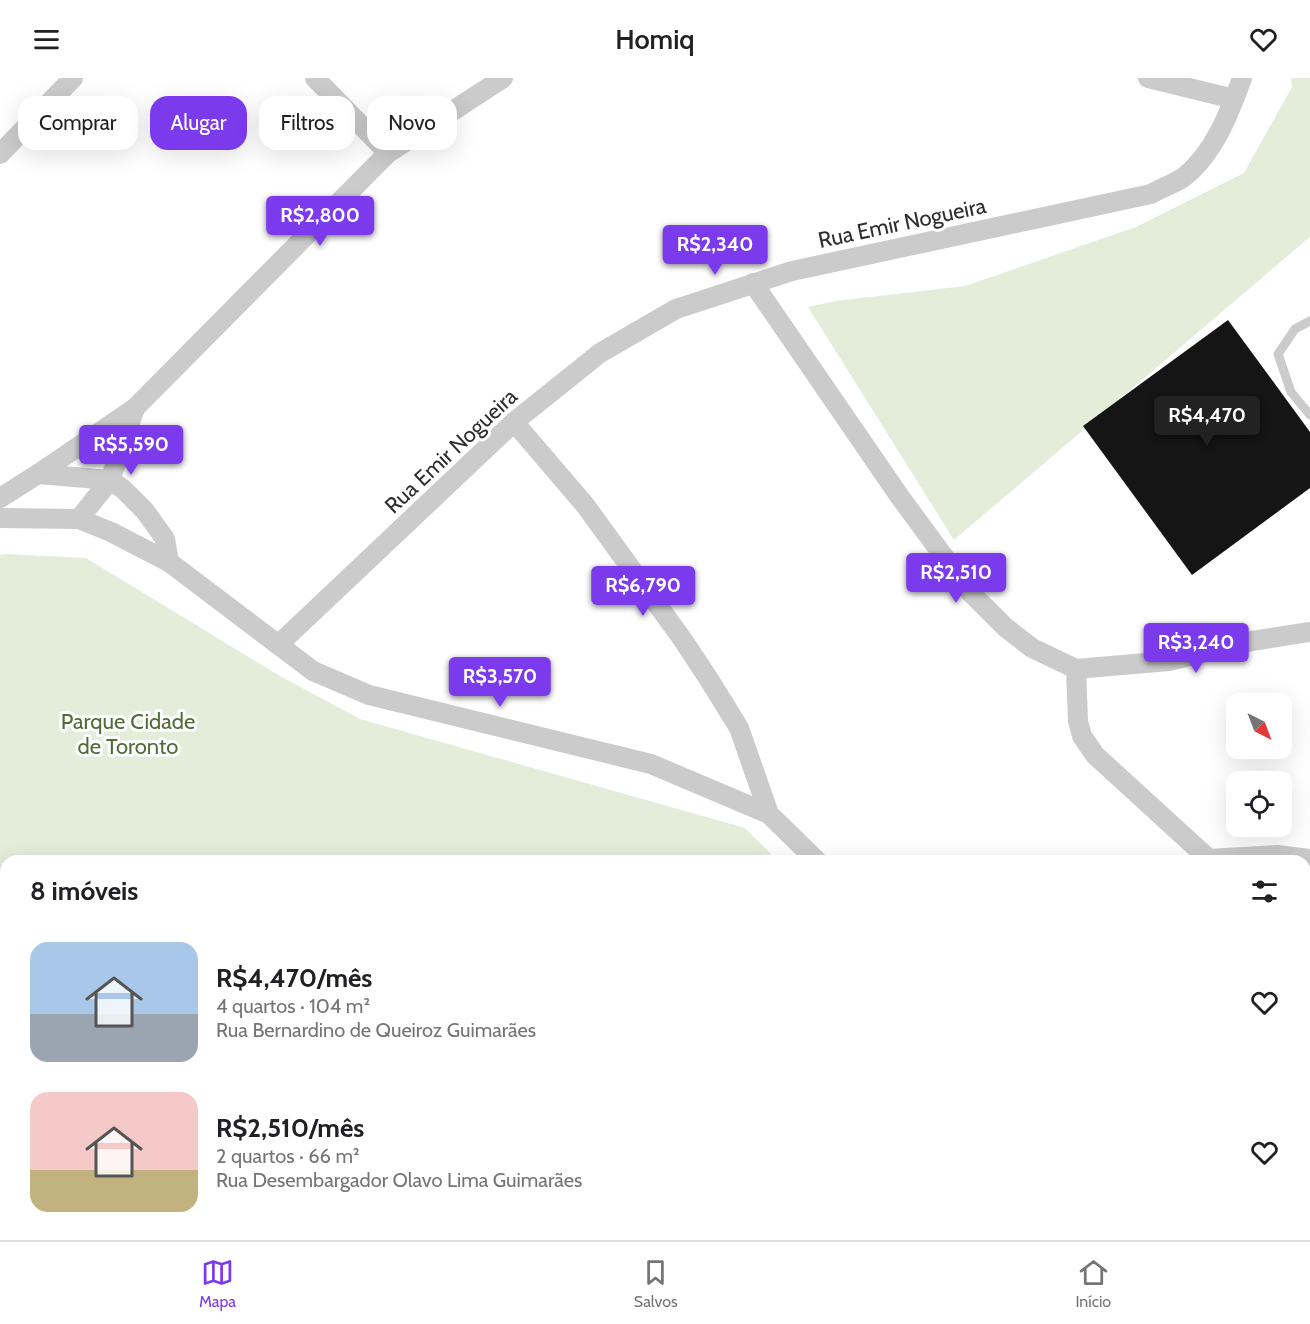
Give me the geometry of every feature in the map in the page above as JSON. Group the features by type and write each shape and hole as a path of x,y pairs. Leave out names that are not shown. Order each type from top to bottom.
{"street":[{"path":"0,154 73,78"},
{"path":"315,78 387,153"},
{"path":"0,498 135,408 387,153 503,78"},
{"path":"1148,78 1234,99"},
{"name":"Rua Emir Nogueira","path":"278,645 514,422 600,353 676,309 792,271 1151,194 1183,177 1209,153 1242,78"},
{"path":"753,284 900,497 970,592 1005,627 1032,648 1076,669 1169,661 1252,641 1310,632"},
{"path":"79,519 110,480 135,408"},
{"path":"514,422 585,505 710,681 739,728 769,814"},
{"path":"38,474 110,480 146,511 165,539 169,562"},
{"path":"0,518 79,519 111,532 169,562 313,671 369,694 651,764 769,814 811,855"},
{"path":"1076,669 1078,721 1082,736 1095,754 1205,855"}],"lane":[{"path":"1310,321 1295,329 1278,354 1291,392 1310,414"}],"green space":[{"path":"1291,78 1310,78 1310,237 954,540 808,307 835,301 965,286 1136,227 1244,173 1292,87"},
{"name":"Parque Cidade de Toronto","path":"0,555 86,558 280,676 360,719 745,828 772,855 0,855"}],"building":[{"path":"1228,320 1310,432 1310,488 1192,575 1083,426"}]}
